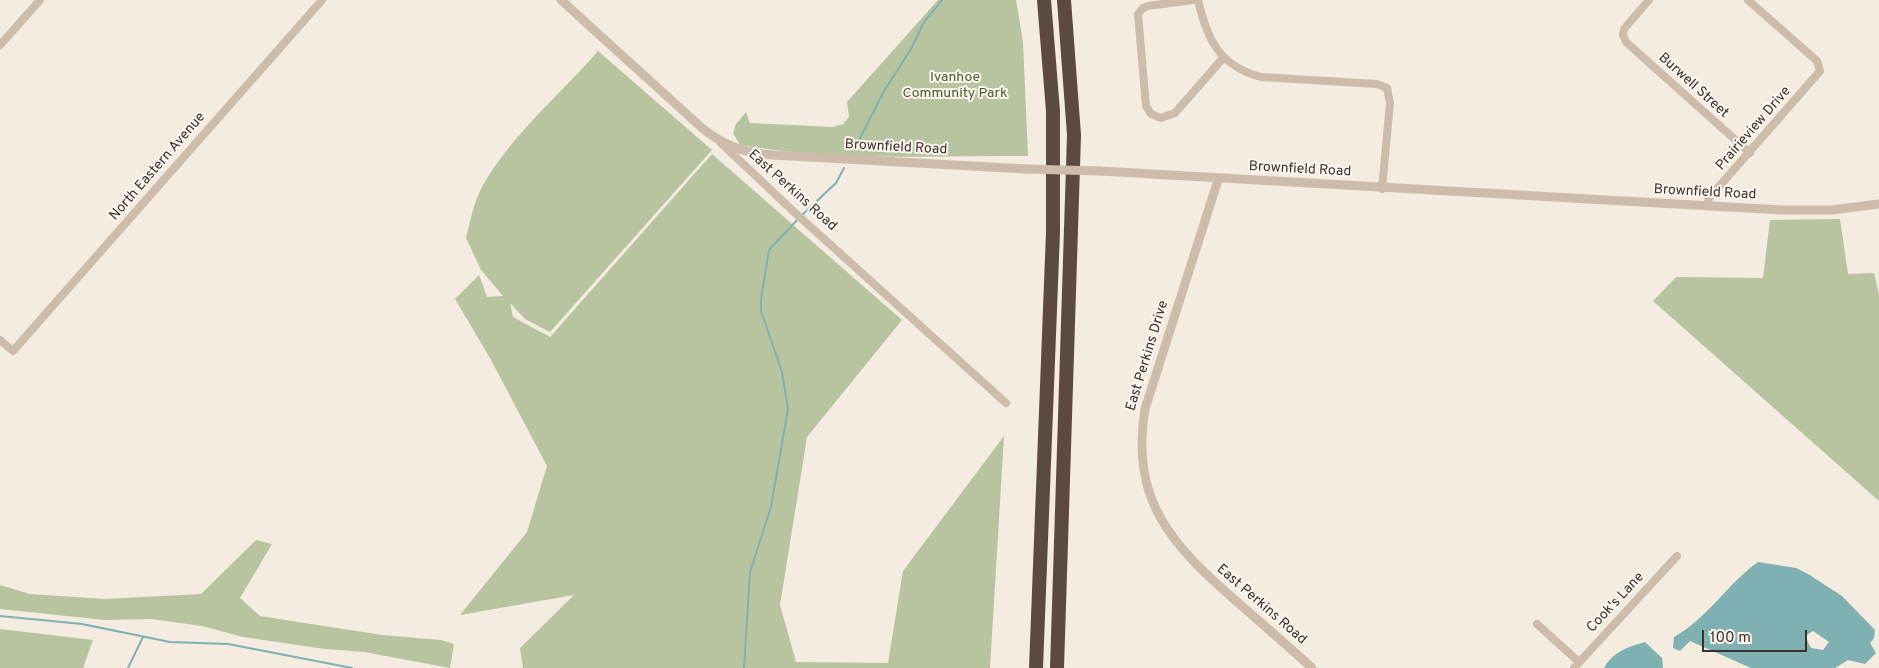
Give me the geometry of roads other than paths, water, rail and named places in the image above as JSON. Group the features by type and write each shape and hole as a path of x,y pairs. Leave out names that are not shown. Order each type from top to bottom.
{"highway":[{"path":"1036,668 1053,232 1052,111 1044,0"},
{"path":"1057,668 1074,135 1064,0"}],"street":[{"path":"0,45 40,0"},
{"name":"North Eastern Avenue","path":"0,340 13,351 322,0"},
{"name":"East Perkins Road","path":"561,0 1006,402"},
{"path":"1193,0 1148,6 1143,8 1138,14 1148,111 1161,118 1175,113 1224,57"},
{"path":"1198,0 1208,36 1224,57 1244,71 1261,77 1377,84 1387,88 1390,103 1382,189"},
{"name":"Burwell Street","path":"1649,0 1627,25 1623,34 1630,46 1750,153"},
{"name":"Prairieview Drive","path":"1707,206 1709,198 1817,76 1820,67 1817,61 1748,0"},
{"name":"Brownfield Road","path":"721,143 755,153 1026,169 1100,171 1382,189 1810,210 1879,204"},
{"name":"East Perkins Drive","path":"1193,562 1163,525 1150,497 1142,458 1142,427 1151,387 1218,180"},
{"name":"Cook's Lane","path":"1576,665 1677,556"},
{"name":"East Perkins Road","path":"1193,562 1312,668"},
{"path":"1537,624 1576,665"}],"water":[{"path":"1758,562 1796,568 1808,574 1842,596 1875,630 1874,638 1870,643 1876,653 1865,664 1848,660 1835,668 1751,668 1690,641 1680,651 1673,648 1674,637 1707,611","holes":["1813,631 1829,642 1823,650 1811,648 1805,636"]},
{"path":"1645,642 1662,658 1663,668 1604,668 1616,654"}],"waterway":[{"path":"854,150 884,91 911,49 924,22 942,0"},
{"path":"801,216 836,183 844,168"},
{"path":"744,668 750,572 771,507 788,409 782,372 761,311 761,299 769,250 798,219"},
{"path":"0,616 82,624 170,642 228,644 352,668"},
{"path":"128,668 143,637"}],"park label":[{"name":"Ivanhoe Community Park","path":"955,86"}]}
